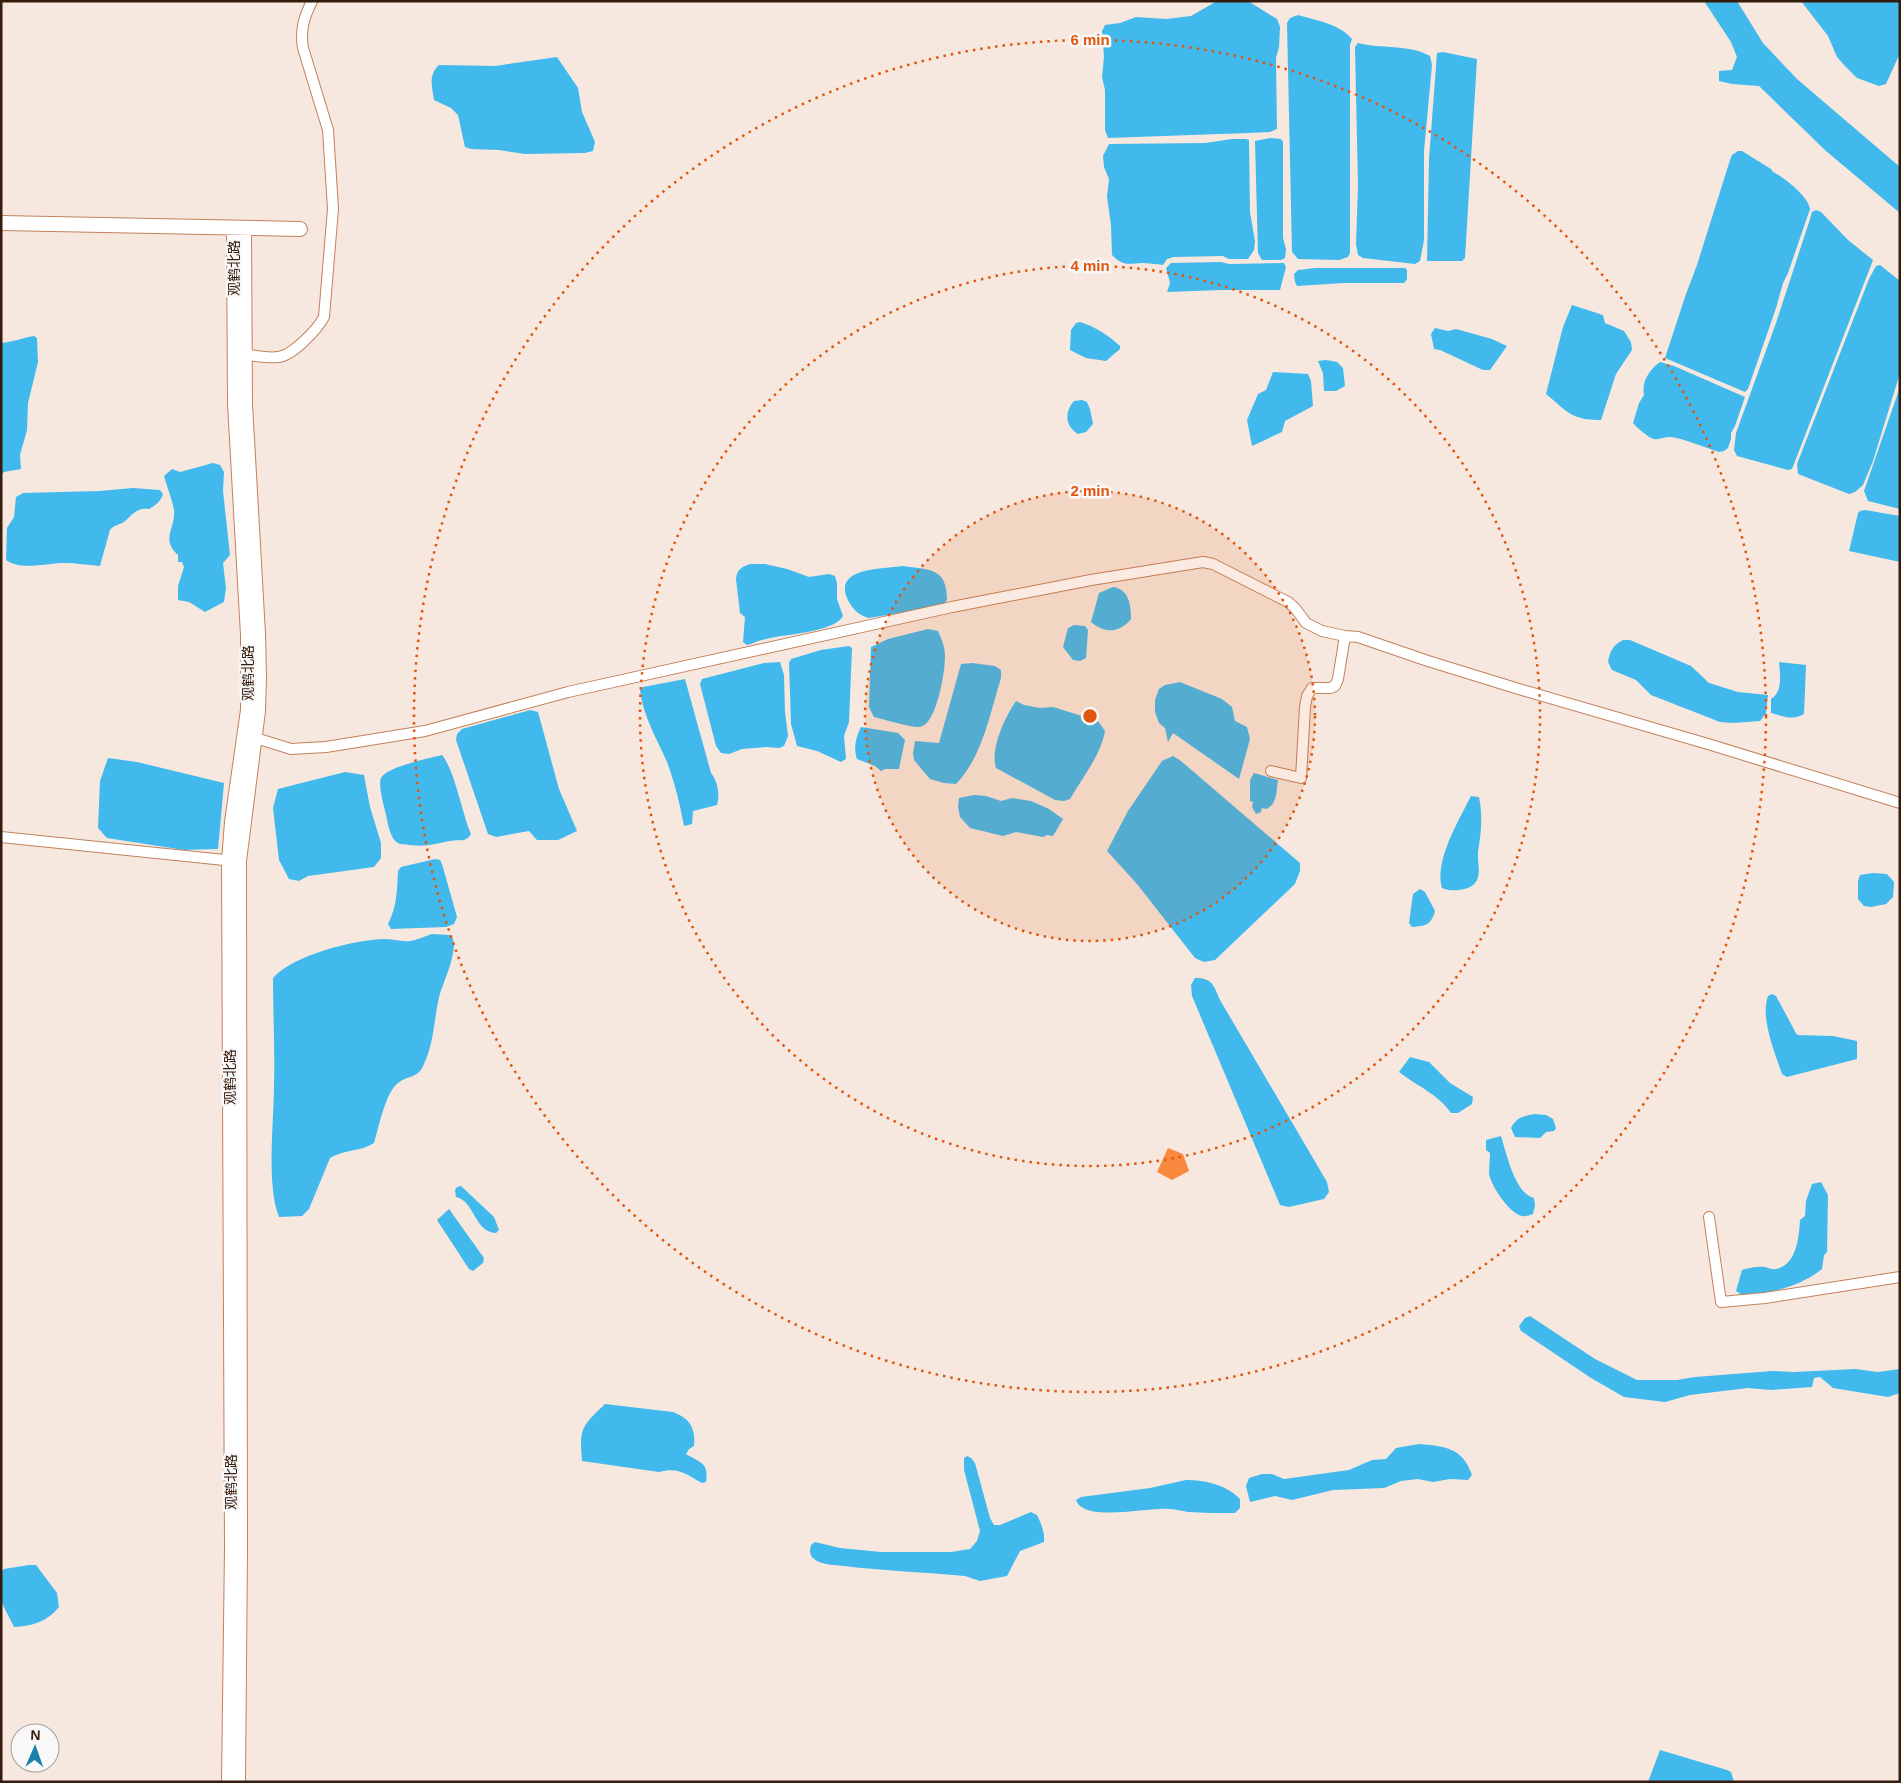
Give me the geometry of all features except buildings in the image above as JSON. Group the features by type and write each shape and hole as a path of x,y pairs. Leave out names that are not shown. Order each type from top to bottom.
{"street":[{"path":"240,354 278,358 293,351 320,324 324,317 332,209 328,130 301,36 302,25 312,1"},
{"path":"1,223 300,228"},
{"name":"观鹤北路","path":"229,1782 232,1548 234,861 242,823 250,737 258,711 258,634 245,404 240,354 234,228 244,228 240,354"},
{"path":"250,737 291,749 326,747 425,731 568,692 952,607 1091,580 1203,562 1213,564 1288,602 1306,623 1322,631 1358,637 1522,690 1708,744 1900,803"},
{"path":"1271,771 1301,778 1307,696 1312,688 1330,688 1335,686 1338,680 1345,636"},
{"path":"1,837 234,861"},
{"name":"观鹤北路","path":"234,861 240,1549 238,1782"},
{"path":"1709,1217 1721,1302 1765,1298 1900,1277"}],"shaded area":[{"path":"1168,1148 1183,1154 1189,1171 1172,1180 1157,1172"}],"water":[{"path":"1217,1 1248,1 1277,19 1280,27 1279,47 1276,58 1277,129 1270,132 1108,138 1105,130 1105,90 1102,77 1104,57 1102,31 1105,25 1120,23 1136,17 1166,19 1191,16"},
{"path":"1704,1 1737,1 1763,43 1797,79 1900,167 1900,213 1826,151 1759,86 1719,81 1719,71 1732,70 1737,57 1731,42"},
{"path":"1801,1 1900,1 1900,53 1886,84 1879,86 1857,78 1837,57 1828,36"},
{"path":"1298,15 1334,26 1352,39 1350,45 1350,253 1348,257 1339,260 1298,259 1292,252 1287,23 1290,18"},
{"path":"1358,43 1404,48 1430,56 1432,65 1424,151 1424,240 1420,261 1415,264 1363,258 1358,255 1356,244 1358,186 1355,47"},
{"path":"1443,52 1477,59 1465,258 1462,261 1427,261 1429,159 1437,53"},
{"path":"557,57 578,88 582,112 595,142 593,151 585,153 525,154 499,150 471,149 465,147 458,115 451,108 434,100 432,77 439,65 495,66"},
{"path":"1270,138 1281,139 1283,142 1283,238 1286,249 1285,258 1281,260 1262,260 1258,253 1255,141"},
{"path":"1232,139 1249,140 1250,212 1255,241 1254,250 1248,259 1229,259 1223,256 1174,257 1167,259 1163,265 1126,264 1112,255 1111,225 1107,197 1109,179 1104,167 1103,156 1109,144 1205,143"},
{"path":"1742,151 1783,178 1801,193 1809,204 1810,209 1748,389 1745,392 1665,358 1730,160 1732,155"},
{"path":"1816,210 1821,212 1848,240 1873,260 1792,469 1788,470 1737,456 1734,450 1736,433 1776,323 1812,212"},
{"path":"1221,262 1229,264 1284,263 1286,267 1280,290 1167,292 1170,283 1166,268 1171,263"},
{"path":"1880,265 1900,281 1900,373 1873,461 1863,485 1855,492 1849,494 1798,474 1797,464 1869,279 1876,266"},
{"path":"1315,268 1405,268 1407,270 1407,279 1404,283 1344,283 1297,286 1294,274 1298,270"},
{"path":"1572,305 1603,315 1605,323 1624,331 1631,342 1632,350 1616,374 1601,420 1576,417 1546,394 1563,327"},
{"path":"1080,322 1106,335 1120,346 1120,349 1106,361 1086,358 1070,350 1071,330 1076,323"},
{"path":"1435,328 1448,331 1456,329 1492,339 1507,346 1490,370 1483,370 1434,349 1431,334"},
{"path":"34,336 37,338 38,362 28,403 27,430 20,455 21,469 4,472 1,475 1,343"},
{"path":"1318,361 1337,362 1343,368 1345,386 1336,391 1324,391 1323,373"},
{"path":"1660,362 1674,366 1745,397 1731,433 1728,448 1719,452 1676,438 1654,439 1633,423 1639,403 1644,395 1645,381 1653,368"},
{"path":"1273,372 1308,374 1311,381 1313,406 1285,421 1282,432 1252,446 1247,420 1258,394 1266,390"},
{"path":"1900,387 1900,509 1868,501 1864,491"},
{"path":"1082,400 1087,402 1093,424 1086,432 1078,434 1070,427 1067,414 1074,401"},
{"path":"213,463 220,465 224,472 223,491 230,555 223,563 226,588 224,602 205,612 189,602 178,600 178,586 184,567 182,562 178,562 178,555 170,544 169,538 174,510 164,476 172,469 180,472"},
{"path":"133,488 160,490 163,494 160,501 154,506 149,509 138,510 124,522 110,530 100,566 64,563 26,566 6,560 7,528 14,517 16,497 23,493"},
{"path":"1865,510 1900,516 1900,562 1849,551 1858,513"},
{"path":"750,564 765,564 809,577 829,574 835,576 837,599 843,616 838,622 829,626 760,640 747,645 743,642 745,617 740,613 736,579 740,569"},
{"path":"903,566 928,570 940,576 944,581 947,600 942,606 869,618 853,608 847,598 845,588 848,580 854,575 874,569"},
{"path":"1113,587 1126,594 1130,603 1131,619 1117,629 1102,629 1091,622 1099,593"},
{"path":"1074,625 1085,626 1088,630 1086,658 1080,661 1073,660 1063,647 1068,628"},
{"path":"928,629 938,631 945,657 939,696 931,717 926,724 916,727 874,717 869,707 871,647 888,639"},
{"path":"1623,640 1630,640 1691,666 1709,683 1738,692 1768,695 1766,713 1760,721 1720,722 1651,695 1636,680 1612,670 1608,662 1612,649"},
{"path":"849,646 852,648 849,722 844,736 846,759 841,762 817,751 797,746 791,724 789,663 791,659 821,650"},
{"path":"780,662 784,675 788,736 784,746 779,748 742,749 729,754 721,753 716,746 700,684 702,679 764,663"},
{"path":"1779,662 1806,665 1804,714 1800,716 1788,717 1771,713 1771,699 1775,696 1780,682"},
{"path":"972,663 995,666 1001,670 1001,678 984,734 973,761 956,784 930,779 914,760 915,741 939,743 961,664"},
{"path":"685,679 711,773 717,784 718,797 717,805 693,811 692,824 684,826 667,762 647,718 640,690 643,687"},
{"path":"1180,682 1222,699 1232,707 1235,721 1247,727 1250,739 1239,779 1173,733 1168,742 1165,728 1159,723 1155,712 1155,700 1159,689 1165,685"},
{"path":"1016,701 1024,705 1040,708 1053,707 1098,721 1105,731 1100,749 1070,799 1064,801 1055,800 996,768 995,752 997,743 1003,724"},
{"path":"530,710 538,712 559,789 577,831 558,840 537,840 529,831 496,837 488,834 456,740 457,734 462,729"},
{"path":"861,727 898,733 905,740 899,769 885,769 881,771 875,766 857,759 856,742"},
{"path":"442,755 455,781 471,834 465,840 453,840 430,845 399,844 391,834 381,791 381,778 391,770"},
{"path":"1173,756 1300,863 1300,871 1295,884 1215,960 1204,962 1195,958 1137,884 1107,851 1128,811 1162,761"},
{"path":"108,758 137,762 224,783 218,849 184,850 107,838 98,828 100,781"},
{"path":"345,772 364,775 370,807 381,843 381,858 374,867 308,876 299,881 289,879 279,860 273,808 278,789"},
{"path":"1254,773 1278,780 1275,801 1270,807 1262,808 1261,812 1256,814 1252,807 1253,802 1250,801 1250,780"},
{"path":"974,795 986,796 1001,801 1012,798 1031,801 1049,809 1063,819 1053,836 1047,835 1043,837 1016,832 1003,836 970,828 960,817 959,798"},
{"path":"1471,796 1479,797 1481,811 1477,880 1468,888 1459,890 1445,889 1442,888 1440,877 1444,853"},
{"path":"435,859 440,860 442,864 457,917 454,924 446,927 391,929 388,924 395,905 398,871 401,867"},
{"path":"1873,873 1887,874 1894,882 1893,897 1886,904 1871,907 1864,906 1858,899 1858,881 1860,875"},
{"path":"1420,889 1425,892 1435,911 1430,922 1412,927 1409,923 1413,894"},
{"path":"432,934 450,935 454,945 450,965 439,997 430,1048 422,1069 398,1083 389,1094 374,1143 364,1148 341,1153 330,1158 309,1209 302,1216 279,1217 275,1203 272,1170 273,978 295,962 325,950 371,940 410,941"},
{"path":"1195,978 1206,979 1214,987 1327,1182 1329,1192 1324,1199 1289,1207 1280,1205 1192,996 1191,985"},
{"path":"1772,994 1776,996 1797,1035 1833,1036 1857,1041 1857,1059 1787,1077 1782,1074 1767,1025 1766,1005 1768,996"},
{"path":"1410,1057 1429,1062 1450,1083 1473,1097 1472,1104 1458,1113 1451,1113 1434,1095 1399,1072"},
{"path":"1546,1115 1553,1119 1556,1128 1554,1131 1546,1132 1540,1138 1515,1137 1511,1128 1516,1121 1524,1116"},
{"path":"1501,1136 1512,1172 1527,1195 1534,1198 1533,1214 1522,1216 1512,1210 1501,1198 1490,1178 1490,1153 1486,1150 1486,1140"},
{"path":"1821,1182 1828,1195 1827,1252 1824,1255 1822,1269 1804,1280 1775,1291 1745,1297 1736,1291 1742,1270 1759,1267 1776,1269 1783,1266 1793,1256 1799,1234 1800,1220 1805,1216 1806,1201 1812,1184"},
{"path":"461,1186 494,1217 499,1230 496,1233 483,1228 467,1204 456,1197 455,1190"},
{"path":"449,1209 484,1258 483,1263 473,1271 469,1269 437,1220"},
{"path":"1530,1316 1595,1359 1637,1380 1677,1380 1772,1371 1794,1372 1855,1369 1878,1372 1900,1369 1900,1393 1888,1397 1833,1388 1820,1377 1814,1378 1812,1387 1771,1390 1748,1388 1690,1395 1665,1402 1624,1397 1591,1378 1521,1331 1519,1326 1525,1318"},
{"path":"605,1404 673,1412 684,1417 691,1425 694,1434 694,1446 686,1454 703,1464 707,1476 706,1482 702,1483 686,1474 672,1470 659,1472 582,1461 581,1441 584,1428"},
{"path":"1419,1444 1452,1450 1464,1459 1472,1475 1468,1480 1450,1479 1433,1482 1418,1479 1401,1481 1384,1488 1333,1490 1292,1500 1275,1496 1250,1502 1246,1486 1249,1478 1262,1474 1272,1474 1284,1479 1349,1470 1372,1460 1386,1459 1396,1448"},
{"path":"967,1456 975,1463 990,1518 994,1525 1000,1525 1031,1512 1037,1515 1041,1525 1044,1542 1020,1551 1007,1576 980,1581 965,1576 830,1565 820,1562 811,1556 811,1545 815,1542 840,1548 881,1552 951,1552 970,1549 977,1541 980,1531 964,1470 964,1458"},
{"path":"1186,1480 1208,1482 1229,1490 1240,1499 1240,1508 1235,1513 1188,1512 1169,1509 1104,1512 1091,1511 1081,1507 1076,1500 1081,1497 1150,1488"},
{"path":"36,1565 57,1593 59,1607 44,1620 27,1626 14,1627 2,1603 1,1572 4,1569"},
{"path":"1660,1750 1727,1770 1731,1772 1734,1782 1648,1782"}]}
